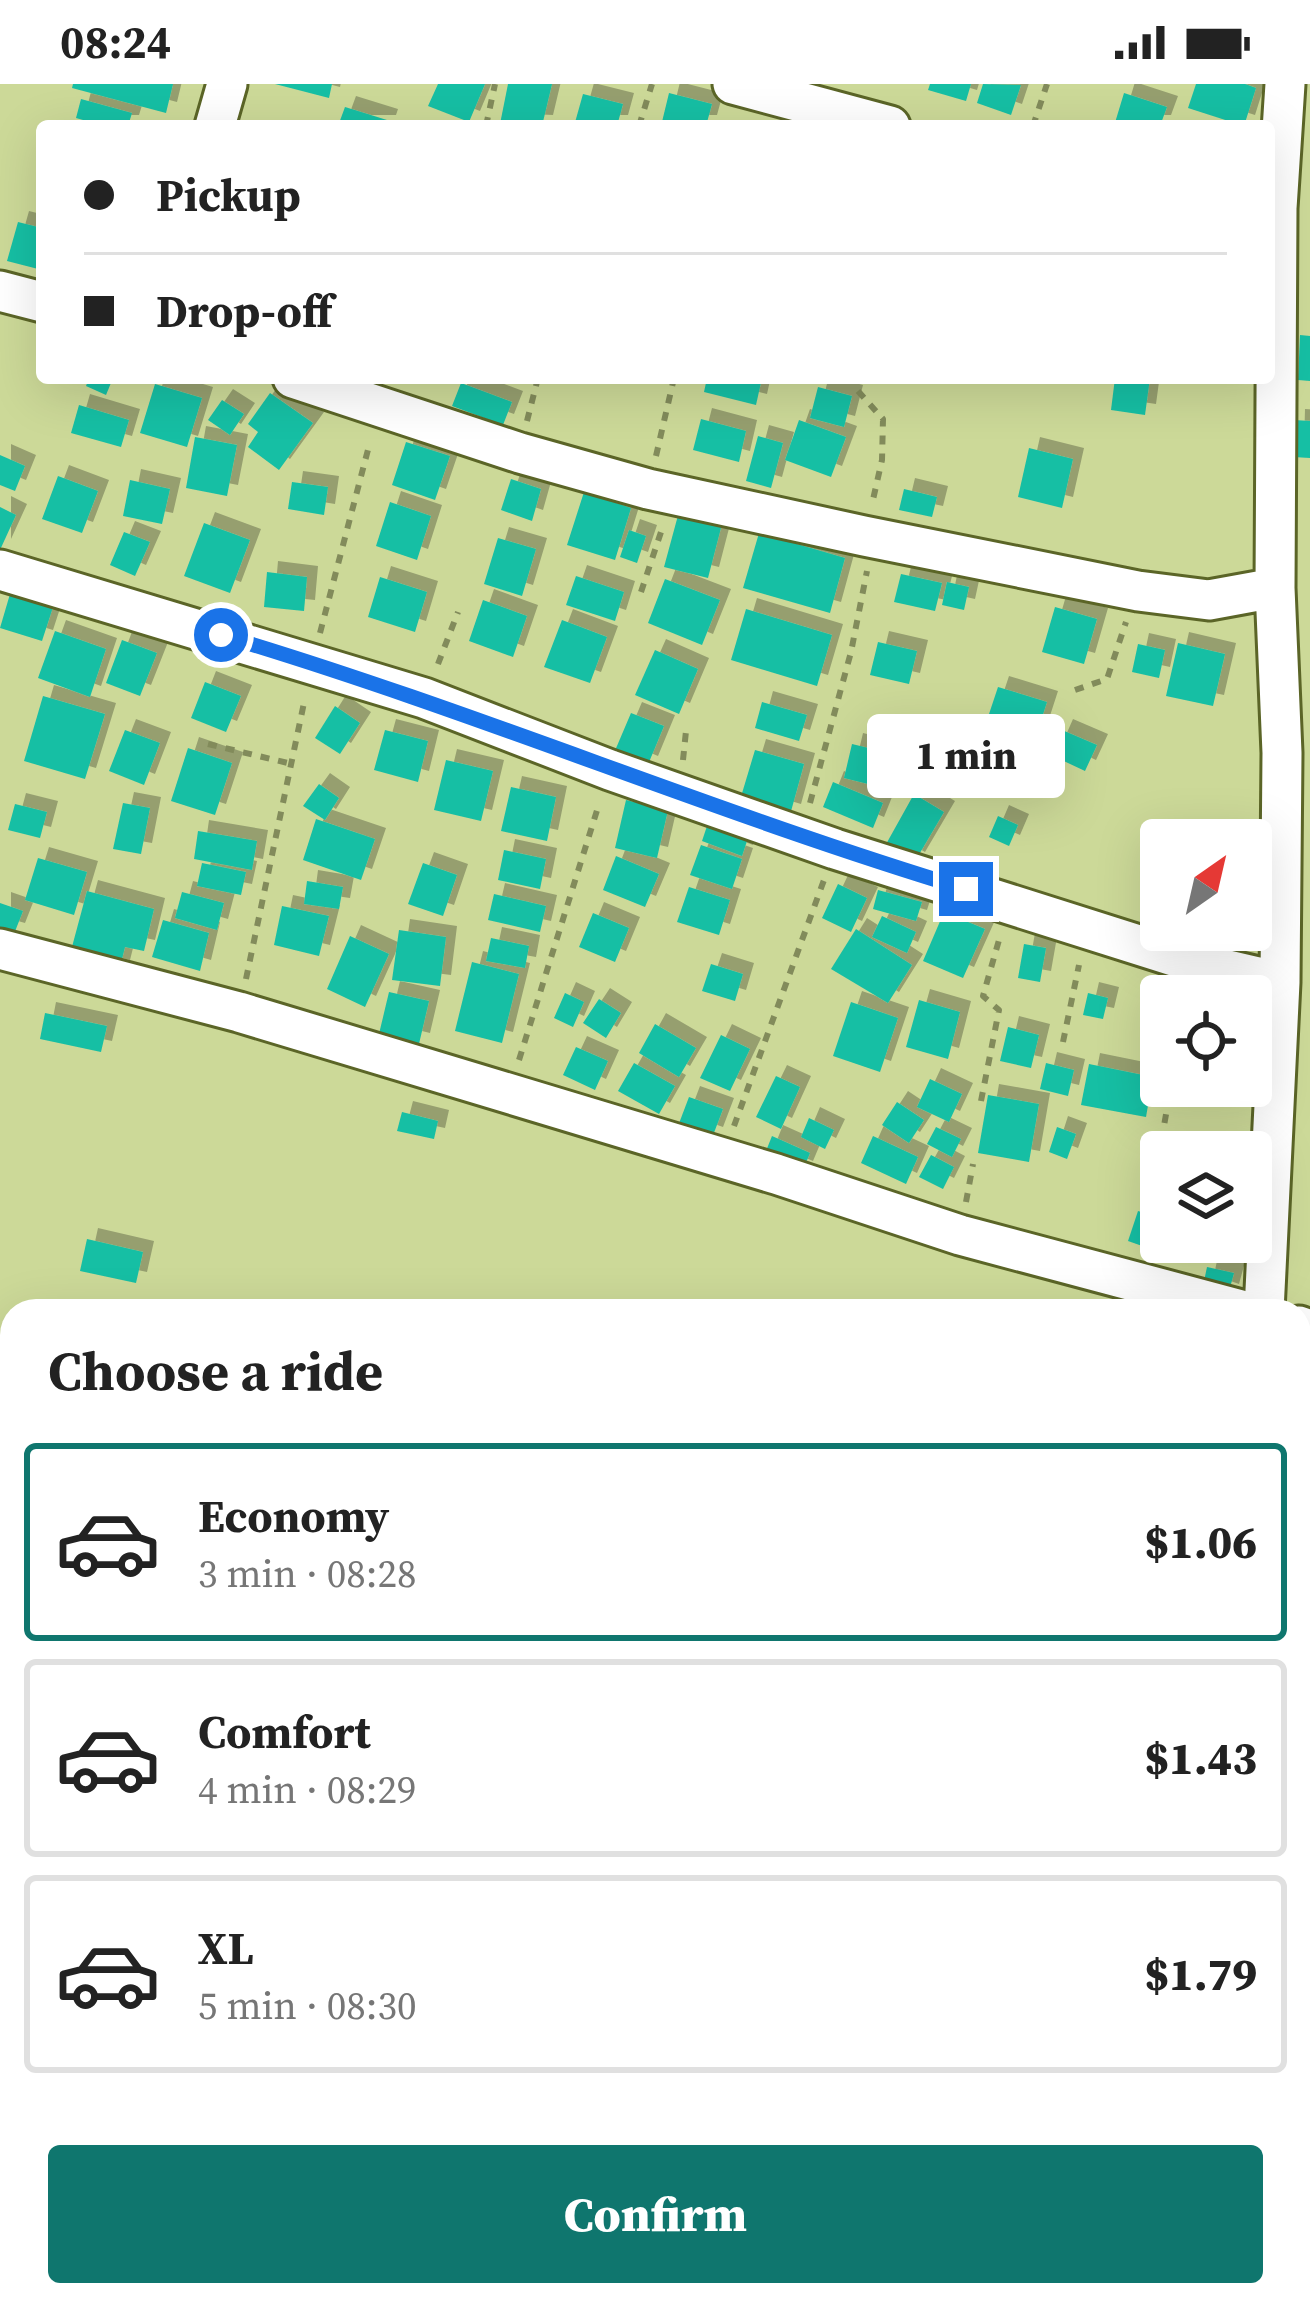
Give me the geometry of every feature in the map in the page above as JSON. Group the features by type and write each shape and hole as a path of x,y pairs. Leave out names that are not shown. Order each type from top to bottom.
{"street":[{"path":"217,120 227,84"},
{"path":"733,84 793,92 873,120"},
{"path":"1275,186 1285,84"},
{"path":"0,291 36,300"},
{"path":"312,384 520,453 661,492 869,537 1138,591 1209,600 1275,588"},
{"path":"1265,1299 1280,982 1282,753 1274,384"},
{"path":"0,570 424,698 818,843 1189,961 1280,982"},
{"path":"0,949 239,1012 510,1092 960,1235 1200,1299"}],"path":[{"path":"487,120 495,84"},
{"path":"640,120 652,84"},
{"path":"1035,120 1047,84"},
{"path":"641,592 661,492 673,384"},
{"path":"722,1158 818,843 882,460 884,418 858,391"},
{"path":"239,1012 313,662 380,406"},
{"path":"1075,690 1108,679 1138,591"},
{"path":"424,698 458,612"},
{"path":"208,744 292,764"},
{"path":"510,1092 610,770"},
{"path":"981,1101 998,1010 983,996 1009,902"},
{"path":"1063,1042 1085,926"}],"building":[{"path":"73,84 173,84 166,113 72,88"},
{"path":"275,84 332,84 329,98"},
{"path":"438,84 485,84 470,120 428,106"},
{"path":"508,84 552,84 543,120 501,120"},
{"path":"930,84 971,84 966,101 928,90"},
{"path":"983,84 1021,85 1011,115 977,103"},
{"path":"1196,84 1256,88 1246,120 1225,120 1188,108"},
{"path":"669,93 712,104 708,120 662,120"},
{"path":"1124,93 1167,107 1162,120 1116,120"},
{"path":"583,94 623,104 619,120 576,120"},
{"path":"81,99 132,113 130,120 76,118"},
{"path":"345,107 387,120 340,120"},
{"path":"18,222 36,226 36,268 7,261"},
{"path":"1300,335 1310,336 1310,381 1298,380"},
{"path":"87,384 111,384 106,395"},
{"path":"155,384 202,398 187,447 140,433"},
{"path":"461,384 512,402 503,425 452,406"},
{"path":"706,384 761,384 756,405 704,392"},
{"path":"1114,384 1149,384 1145,415 1111,410"},
{"path":"818,387 852,396 844,427 810,418"},
{"path":"270,393 313,423 279,470 248,447 258,432 248,424"},
{"path":"222,400 244,414 230,435 208,420"},
{"path":"79,405 129,420 121,447 71,433"},
{"path":"701,419 746,431 739,462 693,450"},
{"path":"799,420 846,437 831,477 785,460"},
{"path":"1294,420 1310,421 1310,458 1293,457"},
{"path":"758,436 783,443 771,488 746,481"},
{"path":"195,437 237,445 227,496 186,488"},
{"path":"406,442 450,456 435,500 392,485"},
{"path":"1029,448 1073,459 1062,508 1018,497"},
{"path":"0,455 25,466 15,491 0,485"},
{"path":"58,476 98,491 82,533 42,519"},
{"path":"511,479 541,489 532,521 501,510"},
{"path":"130,480 170,489 162,524 123,516"},
{"path":"292,482 328,487 324,515 288,509"},
{"path":"904,489 937,497 932,517 899,510"},
{"path":"584,492 631,508 615,560 567,545"},
{"path":"390,502 431,516 417,560 376,546"},
{"path":"0,507 16,515 0,550"},
{"path":"680,508 723,520 708,578 664,567"},
{"path":"204,523 250,540 230,593 184,576"},
{"path":"629,530 646,536 637,563 620,557"},
{"path":"124,532 150,542 135,576 110,565"},
{"path":"759,533 845,558 830,613 743,588"},
{"path":"498,538 536,549 522,596 484,584"},
{"path":"267,572 307,577 304,611 264,607"},
{"path":"901,574 942,583 935,611 894,602"},
{"path":"576,576 624,592 615,621 566,605"},
{"path":"380,577 427,592 415,632 368,617"},
{"path":"665,579 720,600 702,645 648,623"},
{"path":"947,582 969,587 964,610 942,605"},
{"path":"10,594 53,607 42,641 0,628"},
{"path":"483,600 527,616 513,657 469,641"},
{"path":"1055,607 1097,619 1084,664 1042,652"},
{"path":"746,609 832,635 817,686 731,660"},
{"path":"562,620 607,637 590,683 544,667"},
{"path":"55,631 106,649 90,697 38,678"},
{"path":"122,640 157,653 140,696 106,683"},
{"path":"878,642 917,651 909,684 870,675"},
{"path":"1178,643 1225,654 1213,706 1166,696"},
{"path":"1138,644 1165,650 1159,678 1132,672"},
{"path":"655,650 698,669 679,714 635,695"},
{"path":"205,682 241,696 226,732 191,718"},
{"path":"998,687 1047,702 1035,739 986,723"},
{"path":"43,696 105,714 85,779 24,761"},
{"path":"762,702 807,715 799,741 755,728"},
{"path":"335,706 360,723 340,754 315,738"},
{"path":"631,713 664,726 647,767 614,753"},
{"path":"125,730 160,743 144,785 109,771"},
{"path":"385,730 428,741 418,782 374,770"},
{"path":"1062,730 1097,745 1085,771 1051,755"},
{"path":"852,744 893,754 884,788 844,778"},
{"path":"936,744 975,767 961,792 922,770"},
{"path":"188,748 232,763 215,815 171,801"},
{"path":"755,750 804,764 790,815 740,800"},
{"path":"446,760 493,771 481,821 434,810"},
{"path":"833,782 883,803 873,828 823,807"},
{"path":"319,784 339,798 325,820 303,806"},
{"path":"511,787 556,797 547,841 501,831"},
{"path":"914,794 944,812 914,863 885,846"},
{"path":"626,800 668,810 657,858 615,848"},
{"path":"123,803 150,808 141,854 113,849"},
{"path":"15,804 47,812 40,838 8,830"},
{"path":"998,816 1018,825 1009,846 989,837"},
{"path":"316,819 375,839 361,880 303,860"},
{"path":"709,820 749,835 742,856 702,841"},
{"path":"198,831 257,841 252,870 194,859"},
{"path":"701,845 742,859 732,889 690,875"},
{"path":"504,850 546,859 540,889 498,880"},
{"path":"616,856 659,874 645,907 603,890"},
{"path":"38,858 87,872 74,915 25,900"},
{"path":"202,863 246,872 241,895 197,886"},
{"path":"423,863 457,875 443,916 408,904"},
{"path":"307,881 343,887 339,909 304,904"},
{"path":"838,884 867,898 851,932 822,918"},
{"path":"689,887 730,900 719,935 677,922"},
{"path":"878,890 922,902 916,921 873,909"},
{"path":"87,891 154,909 144,951 125,947 119,971 69,958"},
{"path":"182,892 224,903 217,930 175,918"},
{"path":"494,894 546,906 540,932 488,920"},
{"path":"0,903 23,911 14,934 0,930"},
{"path":"282,906 329,916 319,956 274,945"},
{"path":"944,912 985,929 963,978 923,961"},
{"path":"593,913 629,928 615,962 579,947"},
{"path":"882,916 916,932 907,953 872,937"},
{"path":"163,920 209,933 200,971 152,957"},
{"path":"856,929 912,965 888,1003 831,969"},
{"path":"399,930 446,937 440,986 392,980"},
{"path":"350,936 389,954 365,1007 327,989"},
{"path":"491,938 529,946 525,968 486,961"},
{"path":"1024,944 1046,948 1040,982 1018,978"},
{"path":"472,962 519,974 502,1043 455,1031"},
{"path":"711,964 743,974 735,1001 702,991"},
{"path":"389,992 429,1001 419,1044 379,1034"},
{"path":"565,993 584,1002 573,1027 554,1018"},
{"path":"1088,993 1108,998 1103,1019 1083,1015"},
{"path":"599,999 621,1013 606,1038 583,1023"},
{"path":"919,1000 960,1012 948,1059 906,1047"},
{"path":"851,1002 898,1018 880,1072 833,1056"},
{"path":"45,1013 107,1026 101,1052 40,1039"},
{"path":"655,1024 696,1048 679,1077 639,1053"},
{"path":"1008,1027 1039,1035 1031,1068 1000,1061"},
{"path":"721,1035 750,1049 730,1091 700,1078"},
{"path":"576,1047 608,1061 595,1090 563,1075"},
{"path":"634,1063 675,1086 659,1114 618,1091"},
{"path":"1046,1063 1074,1070 1068,1096 1040,1089"},
{"path":"1089,1064 1140,1074 1140,1107 1148,1107 1146,1117 1081,1105"},
{"path":"776,1076 800,1087 781,1129 756,1117"},
{"path":"930,1079 962,1094 949,1122 917,1107"},
{"path":"988,1095 1039,1104 1029,1162 978,1153"},
{"path":"689,1097 723,1109 712,1138 678,1126"},
{"path":"897,1102 924,1120 909,1143 882,1125"},
{"path":"402,1112 438,1121 434,1139 397,1131"},
{"path":"809,1118 834,1130 825,1149 801,1137"},
{"path":"936,1127 961,1139 952,1157 927,1144"},
{"path":"1057,1127 1076,1134 1067,1159 1049,1152"},
{"path":"772,1136 810,1153 802,1172 764,1156"},
{"path":"873,1136 918,1157 906,1184 861,1163"},
{"path":"931,1155 954,1167 943,1189 919,1177"},
{"path":"1138,1211 1140,1212 1140,1245 1128,1241"},
{"path":"87,1239 143,1252 136,1283 80,1271"},
{"path":"1207,1267 1234,1273 1228,1295 1203,1286"}],"route":[{"path":"221,635 424,698 610,770 966,889"}]}
